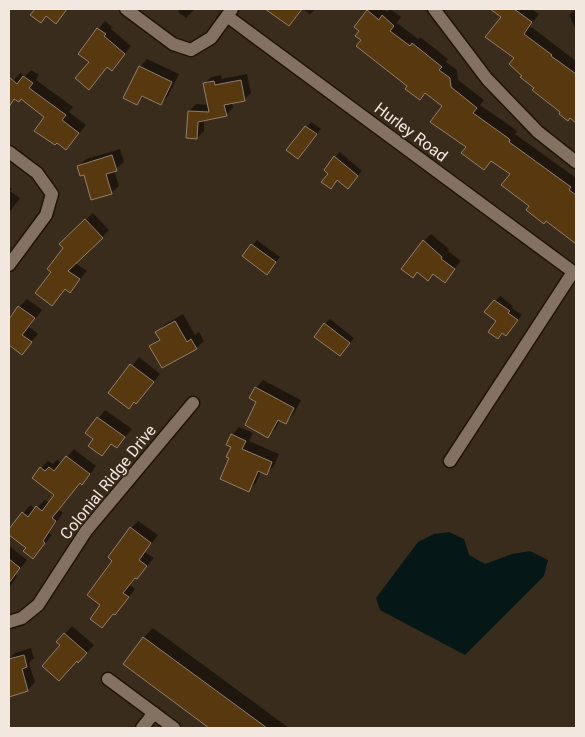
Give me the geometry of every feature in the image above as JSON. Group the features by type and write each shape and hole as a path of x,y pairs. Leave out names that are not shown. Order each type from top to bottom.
{"street":[{"path":"126,9 173,44 191,50 211,38 229,12"},
{"path":"434,9 487,79 538,132 576,162"},
{"name":"Hurley Road","path":"229,12 575,273"},
{"path":"9,152 37,173 52,194 46,215 9,265"},
{"path":"450,461 575,273"},
{"name":"Colonial Ridge Drive","path":"9,622 22,618 38,605 86,531 193,403"},
{"path":"108,679 174,728"},
{"path":"142,728 154,713"}],"shaded area":[{"path":"449,532 464,539 469,555 485,564 512,554 530,551 548,560 544,576 465,655 380,610 376,598 418,542 434,534"}],"building":[{"path":"35,9 67,9 56,24 46,16 41,23 30,15"},
{"path":"265,9 302,9 289,26"},
{"path":"490,9 514,9 532,22 524,34 576,74 576,123 570,118 568,121 559,114 560,112 532,90 534,88 520,77 522,76 509,64 514,58 485,37 501,17"},
{"path":"367,10 379,20 382,15 394,26 390,31 410,46 412,43 442,67 439,70 450,78 451,87 477,108 473,113 571,187 569,190 576,195 576,244 546,221 544,224 526,210 529,206 501,185 510,174 491,161 484,170 461,153 466,147 430,122 442,106 425,93 420,100 405,89 407,86 356,46 361,40 355,36 359,31 354,27"},
{"path":"97,28 106,34 104,36 125,54 112,71 107,67 89,90 75,78 89,62 78,54"},
{"path":"139,66 172,82 161,105 142,96 137,105 123,98"},
{"path":"23,76 33,83 29,88 66,115 62,120 79,133 66,150 34,131 44,117 21,99 19,102 14,99 9,107 9,77 17,84"},
{"path":"241,80 245,101 224,105 227,116 198,122 197,139 186,138 188,111 209,112 203,83 214,81 215,85"},
{"path":"305,126 317,134 298,159 286,150"},
{"path":"112,155 117,171 106,174 112,194 91,200 84,175 80,176 77,166"},
{"path":"334,156 358,176 348,189 337,180 331,189 321,182 328,174 324,170"},
{"path":"85,219 103,238 68,271 80,279 70,293 65,289 52,306 35,293 51,272 47,269 63,248 59,244"},
{"path":"423,240 442,257 441,259 455,269 445,283 433,274 428,281 417,272 413,278 401,269"},
{"path":"251,244 276,262 267,275 242,256"},
{"path":"494,300 510,311 508,313 518,320 506,336 502,333 498,339 488,332 496,321 484,312"},
{"path":"18,306 35,318 22,335 32,342 22,355 9,345 9,319"},
{"path":"175,321 187,342 191,339 197,349 162,368 149,346 160,340 155,332"},
{"path":"324,323 350,343 340,356 314,337"},
{"path":"130,364 154,382 136,404 134,402 129,409 108,393"},
{"path":"255,387 294,408 286,424 278,420 268,438 245,425 256,402 249,398"},
{"path":"97,417 125,437 117,448 111,444 102,456 88,446 93,439 85,433"},
{"path":"231,434 246,441 242,449 272,462 267,475 258,471 249,492 220,479 229,458 226,457 231,447 226,445"},
{"path":"66,456 90,474 82,485 80,483 52,518 56,521 43,541 45,543 33,559 23,551 26,548 9,535 9,529 22,512 28,517 36,506 42,511 54,495 32,478 40,467 45,471 49,467 54,471"},
{"path":"130,527 151,543 139,560 147,566 123,593 129,597 102,628 90,619 100,605 87,595 112,561 108,557"},
{"path":"9,559 20,568 9,583"},
{"path":"64,633 87,653 59,681 42,666 60,645 56,642"},
{"path":"143,637 267,728 209,728 123,664"},
{"path":"24,655 27,667 22,669 28,691 9,697 9,659"}]}
